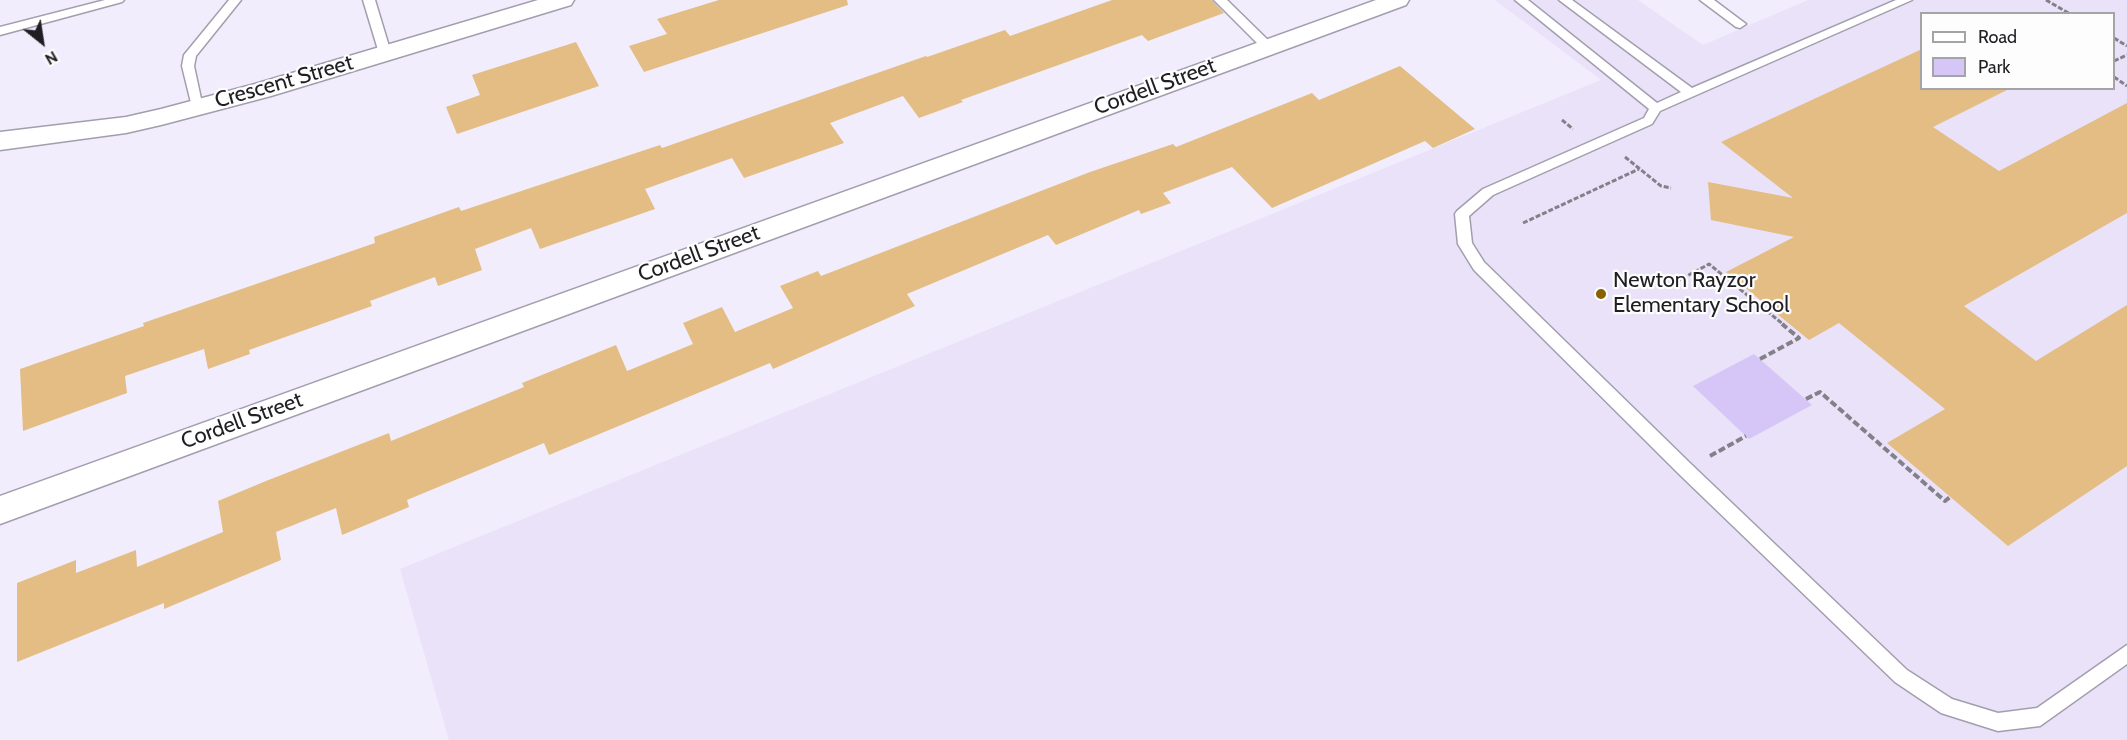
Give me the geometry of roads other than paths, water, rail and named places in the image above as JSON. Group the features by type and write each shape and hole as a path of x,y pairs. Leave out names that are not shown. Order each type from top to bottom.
{"street":[{"name":"Crescent Street","path":"0,141 126,125 197,108 563,0"},
{"name":"Cordell Street","path":"0,510 1398,0"}],"lane":[{"path":"0,31 118,0"},
{"path":"197,108 188,66 190,55 235,0"},
{"path":"369,0 385,53"},
{"path":"1220,0 1267,46"},
{"path":"1521,0 1656,108"},
{"path":"1565,0 1692,94"},
{"path":"1706,0 1740,24"},
{"path":"1906,0 1656,108 1648,121 1488,192 1462,214 1465,244 1479,266 1686,470 1901,676 1947,707 1998,722 2040,717 2127,653"}],"place":[{"name":"Newton Rayzor Elementary School","path":"1601,294"}]}
